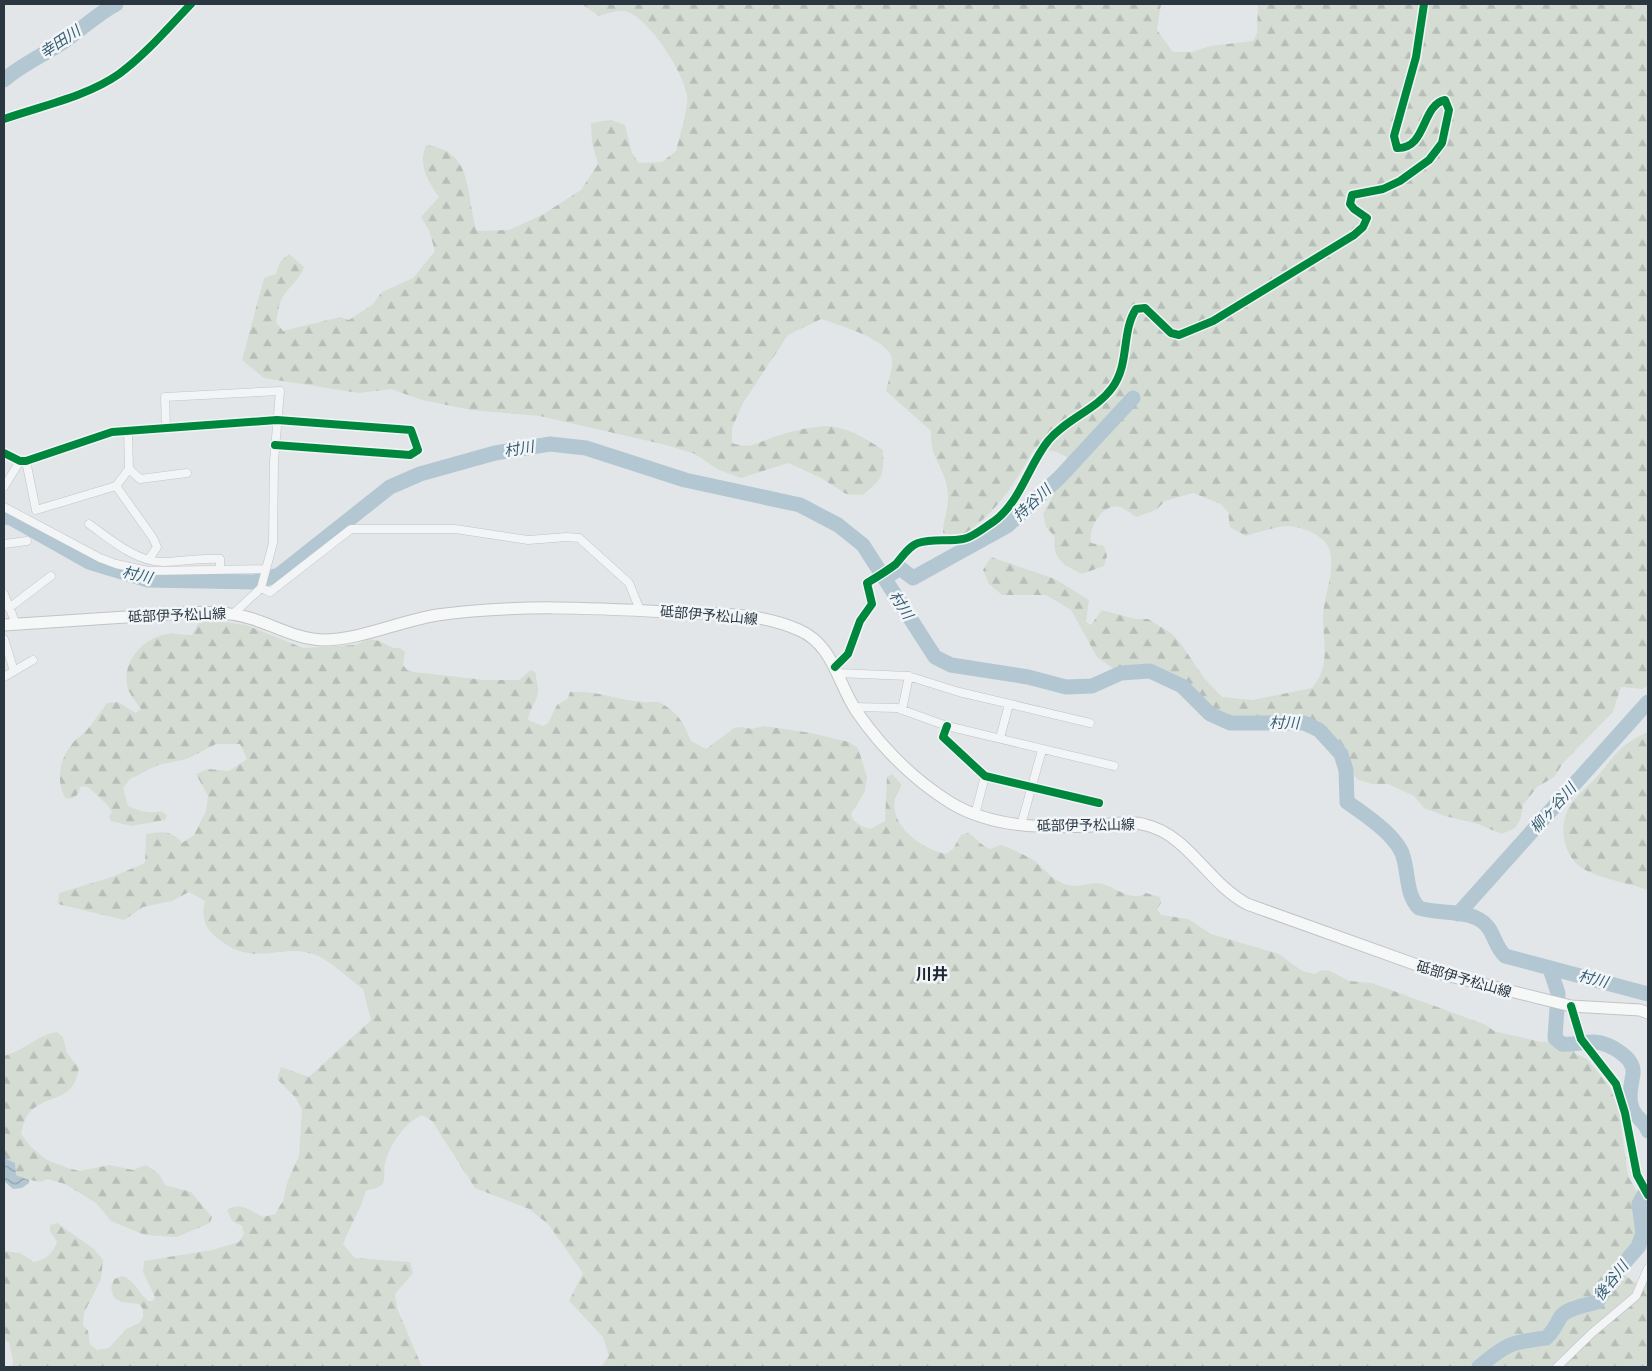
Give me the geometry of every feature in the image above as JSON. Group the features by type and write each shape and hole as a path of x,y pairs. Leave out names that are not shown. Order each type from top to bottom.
{"main road":[{"name":"砥部伊予松山線","path":"10,624 152,615 234,614 299,636 323,640 349,636 417,618 491,609 640,610 734,615 770,621 801,630 821,645 854,707 892,756 949,802 975,815 1022,824 1056,827 1145,824 1169,835 1180,843 1213,879 1234,897 1247,904 1442,974 1571,1006 1640,1010 1648,1013"}],"street":[{"path":"4,119 73,96 118,74 151,45 191,4"},
{"path":"836,670 848,654 860,621 872,604 867,583 894,565 915,544 932,540 964,539 994,521 1015,498 1032,464 1049,440 1062,426 1104,397 1112,388 1120,376 1131,316 1136,309 1145,308 1171,332 1179,335 1213,321 1354,235 1363,227 1367,218 1350,204 1352,196 1383,189 1400,181 1419,169 1440,148 1449,110 1445,100 1439,102 1434,107 1425,126 1411,145 1404,149 1395,146 1394,136 1416,58 1424,4"},
{"path":"166,428 165,397 280,391 276,420 272,543 261,588 234,614"},
{"path":"4,487 23,461 112,432 276,420 412,430 418,450 410,456 275,445"},
{"path":"23,461 36,510 116,486 129,469 128,431"},
{"path":"4,453 23,461"},
{"path":"129,469 140,478 186,473"},
{"path":"116,486 154,538 157,547 148,559"},
{"path":"4,507 116,564 148,571 265,571"},
{"path":"89,524 122,547 148,559 163,562 196,558 220,559 220,570"},
{"path":"261,588 270,592 351,528 455,529 528,540 567,536 579,538 629,583 640,610"},
{"path":"4,544 27,541"},
{"path":"9,608 51,576"},
{"path":"4,594 9,608 10,624"},
{"path":"4,639 14,671"},
{"path":"4,677 33,660"},
{"path":"836,670 910,676 959,692 1090,723"},
{"path":"902,710 910,676"},
{"path":"1000,738 1009,704"},
{"path":"854,707 902,710 946,726 1114,766"},
{"path":"946,726 943,737 985,776 1099,803"},
{"path":"1022,824 1042,750"},
{"path":"975,815 985,776"},
{"path":"1571,1006 1581,1039 1616,1084 1625,1112 1637,1174 1648,1195"},
{"path":"1558,1367 1592,1333 1636,1296 1648,1268"}],"green space":[{"path":"582,4 1161,4 1157,30 1173,52 1192,52 1210,46 1253,41 1257,33 1258,4 1648,4 1648,686 1642,689 1621,687 1613,712 1563,763 1554,777 1537,787 1523,805 1521,818 1515,828 1502,834 1478,824 1445,816 1424,808 1414,796 1388,784 1371,784 1357,779 1350,769 1346,750 1323,726 1306,717 1230,718 1211,709 1186,685 1143,666 1114,669 1097,657 1071,610 1046,595 1002,595 989,584 983,570 991,557 1055,579 1089,600 1086,622 1091,625 1102,610 1135,619 1148,619 1171,633 1181,644 1204,678 1222,697 1252,700 1312,688 1322,671 1325,654 1323,616 1331,559 1328,546 1319,536 1306,530 1287,526 1246,536 1230,527 1228,512 1221,504 1193,493 1165,501 1156,510 1136,517 1119,507 1107,509 1094,524 1091,537 1091,543 1104,546 1107,556 1104,566 1082,574 1065,565 1057,556 1054,545 1055,537 1046,527 1043,514 1052,498 1067,457 1054,451 1034,449 1011,488 985,517 961,537 943,533 948,504 947,485 935,456 931,431 886,391 892,363 889,352 873,339 850,329 821,319 788,335 743,403 732,428 732,443 743,446 752,445 786,433 829,426 848,431 883,450 881,476 863,495 846,494 821,478 788,463 741,478 717,469 695,454 666,445 540,416 471,410 422,400 391,389 359,393 264,378 242,360 264,278 276,274 280,262 289,254 304,267 300,276 282,298 280,304 276,322 283,331 340,317 349,320 372,305 382,292 413,278 435,251 429,230 421,217 439,197 431,185 423,166 426,145 442,149 453,156 461,165 469,190 477,231 509,230 542,215 581,190 598,164 592,143 591,123 611,120 625,125 632,153 639,163 662,162 676,151 685,114 687,95 679,73 664,47 644,23 634,15 622,11 599,16"},
{"path":"212,620 246,625 303,648 355,645 369,639 379,641 394,648 400,648 405,652 403,665 407,670 414,672 484,680 519,680 531,670 536,673 538,693 528,720 543,726 548,723 557,705 568,698 570,692 579,692 633,701 661,703 673,711 680,719 691,741 706,749 734,728 742,727 752,729 764,726 811,733 849,742 858,748 867,777 865,791 851,814 858,824 864,827 870,829 885,821 887,777 892,774 902,785 895,799 895,809 902,827 918,842 937,852 946,854 953,849 961,835 968,833 990,849 1000,845 1032,859 1052,877 1063,883 1076,886 1097,883 1125,894 1135,896 1146,893 1160,897 1161,903 1157,909 1161,915 1188,919 1211,934 1279,954 1302,971 1315,974 1321,970 1330,971 1349,981 1372,983 1486,1025 1494,1031 1541,1042 1567,1041 1576,1054 1587,1059 1610,1087 1619,1111 1628,1176 1648,1212 1648,1248 1628,1269 1626,1276 1636,1283 1648,1282 1648,1367 601,1367 609,1356 603,1337 569,1301 583,1273 548,1224 529,1209 475,1188 432,1121 422,1115 409,1123 395,1141 385,1163 382,1185 366,1191 343,1244 355,1258 410,1262 413,1273 395,1294 397,1308 422,1367 12,1367 13,1361 9,1342 4,1340 4,1251 20,1253 34,1262 46,1258 57,1242 50,1231 50,1225 57,1223 94,1249 103,1260 101,1279 84,1313 83,1325 88,1331 90,1344 97,1350 109,1348 126,1329 139,1323 143,1317 143,1309 139,1304 121,1302 114,1298 111,1288 114,1279 123,1276 127,1278 148,1301 153,1301 155,1297 143,1272 144,1261 212,1250 239,1242 244,1234 242,1226 232,1221 227,1210 232,1207 245,1208 263,1217 275,1214 283,1201 288,1180 299,1156 302,1110 296,1098 277,1079 281,1067 309,1077 371,1020 363,989 328,962 316,955 303,952 291,951 256,954 231,947 217,938 206,926 203,912 205,901 189,892 172,901 143,907 124,920 58,904 59,893 112,877 145,863 146,834 170,833 182,843 194,835 206,811 208,796 196,774 208,769 229,771 247,759 240,744 216,744 187,759 158,765 130,779 123,788 128,806 144,812 161,811 167,815 165,820 131,826 111,821 109,817 112,812 110,809 88,787 81,786 77,795 71,799 65,798 60,784 60,770 68,750 92,724 107,703 118,702 136,713 141,709 129,692 126,680 127,670 131,661 142,646 159,636 172,634 192,635 200,621"},
{"path":"1648,732 1648,890 1583,869 1568,851 1563,827 1567,811 1574,800 1621,749 1632,740"},
{"path":"56,1032 63,1037 67,1053 79,1068 72,1087 60,1096 38,1106 26,1117 21,1134 31,1147 47,1160 79,1171 110,1165 133,1170 146,1165 159,1174 165,1185 191,1192 212,1217 210,1223 177,1237 145,1235 111,1221 96,1203 65,1184 47,1179 41,1182 20,1178 16,1175 12,1162 6,1159 4,1149 4,1056"}],"water":[{"path":"4,1149 6,1151 6,1159 15,1163 16,1175 29,1180 29,1183 22,1188 13,1189 4,1181"}],"waterway":[{"name":"幸田川","path":"4,80 18,69 66,40 116,4"},
{"name":"持谷川","path":"885,578 900,568 913,578 1007,526 1060,477 1133,398"},
{"name":"村川","path":"4,517 11,518 89,562 148,580 254,582 279,575 390,487 420,474 495,453 550,444 586,448 685,480 800,505 838,525 863,545 935,657 951,665 1028,677 1066,687 1092,686 1121,673 1150,671 1182,686 1210,714 1230,723 1304,723 1319,730 1341,754 1346,770 1347,802 1378,824 1402,853 1411,896 1419,908 1465,914 1481,920 1490,929 1505,956 1648,994"},
{"name":"柳ヶ谷川","path":"1458,914 1648,702"},
{"name":"後谷川","path":"1550,969 1558,993 1555,1038 1562,1044 1600,1043 1620,1052 1633,1068 1630,1093 1632,1108 1648,1131"},
{"name":"後谷川","path":"1479,1367 1496,1353 1510,1345 1546,1338 1566,1312 1597,1302 1620,1268 1638,1247 1643,1233 1639,1204 1648,1187"}],"cycle path":[{"path":"4,119 78,95 106,82 138,58 191,4"},
{"path":"835,667 848,654 860,621 872,604 867,583 896,564 915,544 967,538 993,522 1017,495 1041,451 1055,433 1098,402 1112,388 1118,379 1124,359 1128,328 1136,309 1145,308 1171,333 1179,335 1213,321 1354,235 1363,227 1367,218 1350,204 1352,195 1383,189 1400,181 1429,160 1442,143 1449,110 1445,100 1437,104 1432,110 1414,142 1397,148 1394,136 1416,57 1424,4"},
{"path":"4,453 20,461 26,461 112,432 277,420 411,430 418,450 410,455 275,445"},
{"path":"947,726 943,737 985,776 1099,803"},
{"path":"1571,1006 1581,1039 1616,1084 1625,1113 1637,1175 1648,1195"}],"district":[{"name":"川井","path":"932,974"}]}
